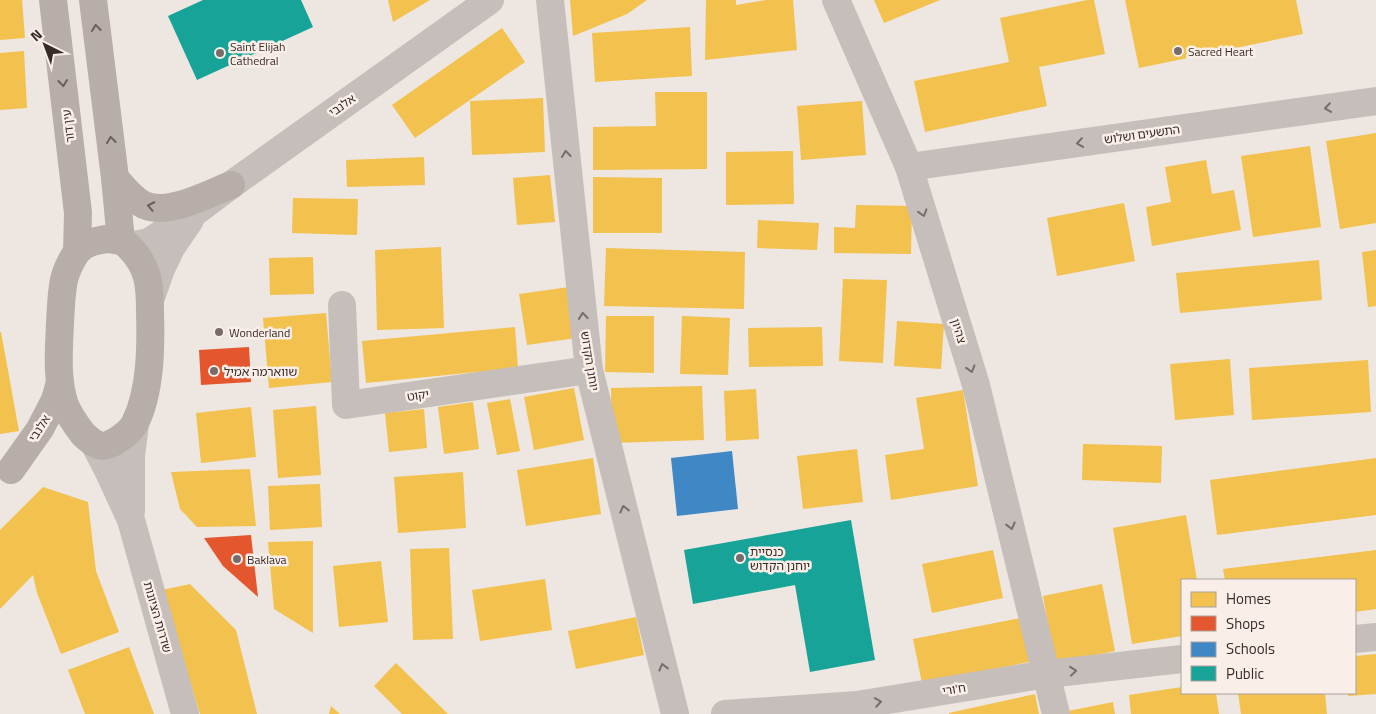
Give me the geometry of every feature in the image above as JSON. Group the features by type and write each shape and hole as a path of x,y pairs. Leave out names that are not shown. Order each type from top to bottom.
{"street":[{"name":"עין דור","path":"53,0 78,214 77,252"},
{"path":"93,0 125,244 144,268 148,278 151,333 148,380 134,424 126,435 114,443 102,446 85,434 65,405 60,382 59,352 62,296 64,280 70,265 77,252 85,245 106,239 125,244"},
{"name":"אלנבי","path":"125,244 150,242 195,212 490,0"},
{"name":"יוחנן הקדוש","path":"550,0 589,370 674,714"},
{"name":"צהיון","path":"836,0 909,167 976,385 1056,714"},
{"name":"התשעים ושלוש","path":"909,167 1376,101"},
{"path":"115,178 131,196 145,205 162,208 181,204 231,185"},
{"name":"אלנבי","path":"150,300 171,248 195,212"},
{"name":"יקוט","path":"342,305 346,405 589,370"},
{"name":"אלנבי","path":"5,475 40,429 55,400 60,382"},
{"name":"שדרות הציונות","path":"131,520 131,456 134,424"},
{"name":"אלנבי","path":"5,475 85,434"},
{"name":"שדרות הציונות","path":"85,434 108,470 131,520 185,714"},
{"path":"1356,639 1376,637"},
{"name":"ח'ורי","path":"725,714 858,705 1046,674 1181,659"}],"building: Homes":[{"path":"0,0 22,0 25,38 0,40"},
{"path":"388,0 430,0 393,22"},
{"path":"570,0 647,0 627,14 573,36"},
{"path":"706,0 736,0 736,5 766,0 793,0 797,50 705,60"},
{"path":"874,0 940,0 884,23"},
{"path":"1094,0 1105,54 1039,67 1047,106 925,132 914,81 1009,62 1000,18"},
{"name":"Sacred Heart","path":"1125,0 1296,0 1303,34 1139,68"},
{"path":"690,27 692,76 595,82 592,33"},
{"path":"502,28 525,62 415,138 392,105"},
{"path":"24,51 27,108 0,110 0,53"},
{"path":"655,92 707,92 707,169 593,170 593,127 656,126"},
{"path":"543,98 545,152 472,155 470,101"},
{"path":"862,101 866,155 801,160 797,106"},
{"path":"1376,133 1376,223 1340,229 1326,141"},
{"path":"1310,146 1321,227 1253,237 1241,156"},
{"path":"793,151 794,204 726,205 726,152"},
{"path":"424,157 425,185 347,187 346,160"},
{"path":"1206,160 1212,194 1234,190 1241,230 1152,246 1146,207 1171,202 1165,167"},
{"path":"550,175 555,222 517,225 513,178"},
{"path":"593,177 662,178 662,233 593,233"},
{"path":"293,198 358,199 357,235 292,233"},
{"path":"1124,203 1135,261 1057,276 1047,218"},
{"path":"856,205 912,206 911,254 834,253 834,227 855,228"},
{"path":"758,220 819,223 817,250 757,248"},
{"path":"441,247 444,328 377,330 375,250"},
{"path":"606,248 745,252 744,309 604,306"},
{"path":"1376,250 1376,306 1368,307 1362,252"},
{"path":"313,257 314,294 270,295 269,258"},
{"path":"1319,260 1322,300 1180,313 1176,273"},
{"path":"843,279 887,280 883,363 839,361"},
{"path":"569,287 576,338 527,345 519,294"},
{"path":"326,313 332,382 269,388 263,318"},
{"path":"606,316 654,316 654,373 605,372"},
{"path":"682,316 730,318 728,375 680,374"},
{"path":"897,321 944,324 941,369 894,366"},
{"path":"515,327 518,368 366,383 362,341"},
{"path":"822,327 823,366 749,367 748,328"},
{"path":"0,332 19,431 0,434"},
{"path":"1230,359 1234,415 1175,420 1170,364"},
{"path":"1368,360 1371,412 1252,420 1249,368"},
{"path":"702,386 704,440 612,443 611,388"},
{"path":"574,388 584,440 534,450 524,397"},
{"path":"756,389 759,439 726,441 724,391"},
{"path":"963,390 978,486 891,500 885,455 924,449 916,398"},
{"path":"510,399 520,451 497,455 487,403"},
{"path":"473,402 479,449 444,454 438,407"},
{"path":"316,406 321,475 278,478 273,410"},
{"path":"251,407 256,457 201,463 196,413"},
{"path":"424,409 427,448 389,452 385,413"},
{"path":"1083,444 1162,446 1161,483 1082,480"},
{"path":"857,449 863,502 803,509 797,456"},
{"path":"593,458 601,514 526,526 517,470"},
{"path":"1376,458 1376,515 1217,535 1210,480"},
{"path":"250,469 256,526 197,527 180,509 171,472"},
{"path":"463,472 466,528 398,533 394,477"},
{"path":"320,484 322,527 270,530 268,486"},
{"path":"43,487 88,502 96,571 119,632 61,654 37,593 33,575 0,609 0,530"},
{"path":"1186,515 1197,579 1181,579 1181,636 1132,644 1113,528"},
{"path":"313,541 313,633 274,609 268,542"},
{"path":"449,548 453,639 413,640 410,549"},
{"path":"993,550 1003,598 932,613 922,564"},
{"path":"1376,550 1376,609 1356,612 1356,579 1225,579 1223,569"},
{"path":"381,561 388,622 339,627 333,566"},
{"path":"545,579 552,630 480,641 472,590"},
{"path":"190,584 236,630 257,714 200,714 162,590"},
{"path":"1102,584 1115,651 1055,663 1043,596"},
{"path":"636,617 644,655 576,669 568,631"},
{"path":"1021,618 1029,662 922,683 913,639"},
{"path":"129,647 154,714 85,714 68,670"},
{"path":"1376,654 1376,694 1348,696 1348,694 1356,694 1356,656"},
{"path":"396,663 448,714 402,714 374,686"},
{"path":"1181,687 1181,694 1216,694 1219,714 1131,714 1129,695"},
{"path":"1035,694 1039,714 949,714 949,713"},
{"path":"1238,694 1325,694 1327,714 1241,714"},
{"path":"1113,702 1115,714 1069,714 1068,711"},
{"path":"331,706 340,714 329,714"}],"building: Shops":[{"path":"249,347 251,382 201,385 199,350"},
{"path":"251,535 258,597 223,566 204,538"}],"building: Schools":[{"path":"732,451 738,509 677,516 671,458"}],"building: Public":[{"name":"Saint Elijah Cathedral","path":"203,0 301,0 313,27 197,80 168,16"},
{"path":"851,520 875,660 810,672 795,585 693,604 684,550"}],"place":[{"name":"Sacred Heart","path":"1178,51"},
{"name":"Saint Elijah Cathedral","path":"220,53"},
{"name":"Wonderland","path":"219,332"},
{"name":"שווארמה אמיל","path":"214,371"},
{"name":"כנסיית יוחנן הקדוש","path":"740,558"},
{"name":"Baklava","path":"237,559"}]}
